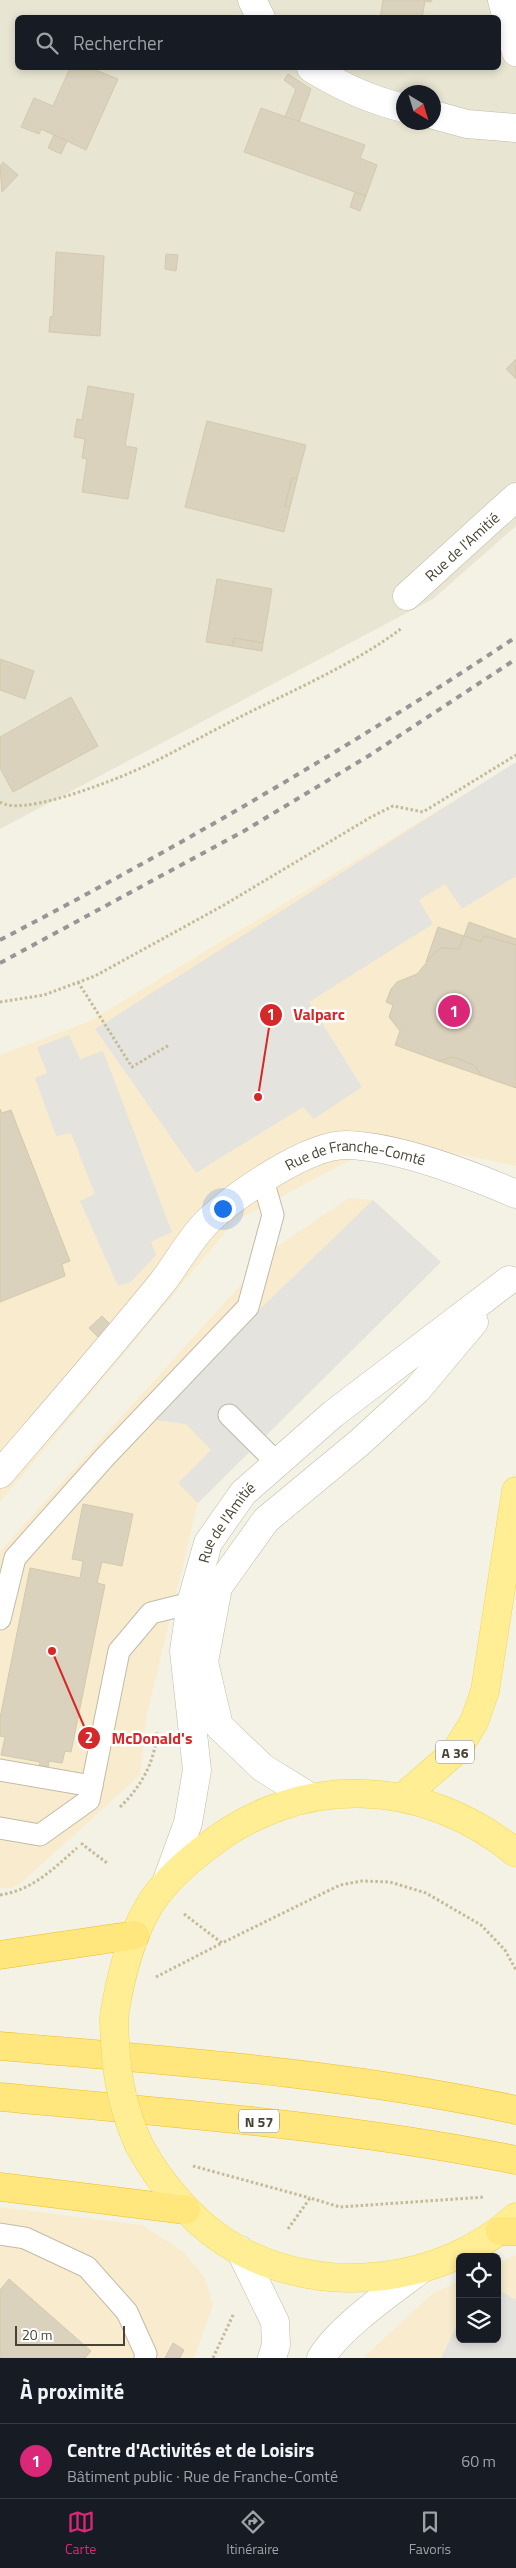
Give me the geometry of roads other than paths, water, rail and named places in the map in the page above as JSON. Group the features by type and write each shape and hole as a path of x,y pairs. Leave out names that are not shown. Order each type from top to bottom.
{"highway":[{"path":"0,1955 135,1935"},
{"path":"0,2046 287,2073 466,2099 516,2110"},
{"name":"N 57","path":"0,2097 280,2123 461,2149 516,2160"},
{"path":"0,2186 186,2210"}],"main road":[{"name":"A 36","path":"403,1797 456,1751 474,1722 485,1691 516,1491"},
{"path":"511,2226 462,2254 420,2270 369,2278 318,2276 282,2269 240,2250 186,2210 151,2168 128,2120 116,2069 114,2017 121,1975 135,1935 150,1906 166,1883 188,1861 224,1832 265,1811 310,1797 356,1792 403,1797 450,1811 493,1834 516,1854"}],"street":[{"path":"252,0 260,15"},
{"path":"502,0 516,52"},
{"path":"314,70 336,83 379,102 396,106"},
{"path":"441,117 467,124 516,128"},
{"name":"Rue de l'Amitié","path":"407,596 516,497"},
{"name":"Rue de Franche-Comté","path":"0,1474 162,1283 206,1222 232,1199 262,1180 319,1151 345,1145 405,1154 484,1180 516,1194"},
{"name":"Rue de l'Amitié","path":"166,1883 188,1822 197,1770 184,1651 191,1603 208,1543 243,1493 277,1463 333,1414 513,1275"},
{"name":"Rue de l'Amitié","path":"310,1797 264,1768 219,1726 204,1662 218,1587 266,1520 359,1443 417,1390 513,1275"},
{"path":"240,2250 275,2322 276,2345 272,2358"},
{"path":"321,2358 353,2324 420,2270"}],"lane":[{"path":"0,1619 15,1558 105,1456 248,1307 273,1215 262,1180"},
{"path":"228,1415 277,1463"},
{"path":"0,1828 40,1835 89,1800 119,1651 151,1613 191,1603"},
{"path":"0,1770 92,1786"},
{"path":"0,2234 25,2238 87,2267 127,2312 146,2354 145,2358"}],"railway":[{"path":"0,940 262,796 390,718 516,637"},
{"path":"0,963 244,831 370,755 516,659"}],"place":[{"name":"Centre d'Activités et de Loisirs","path":"454,1011"},
{"name":"Valparc","path":"258,1097"},
{"name":"McDonald's","path":"52,1651"}]}
